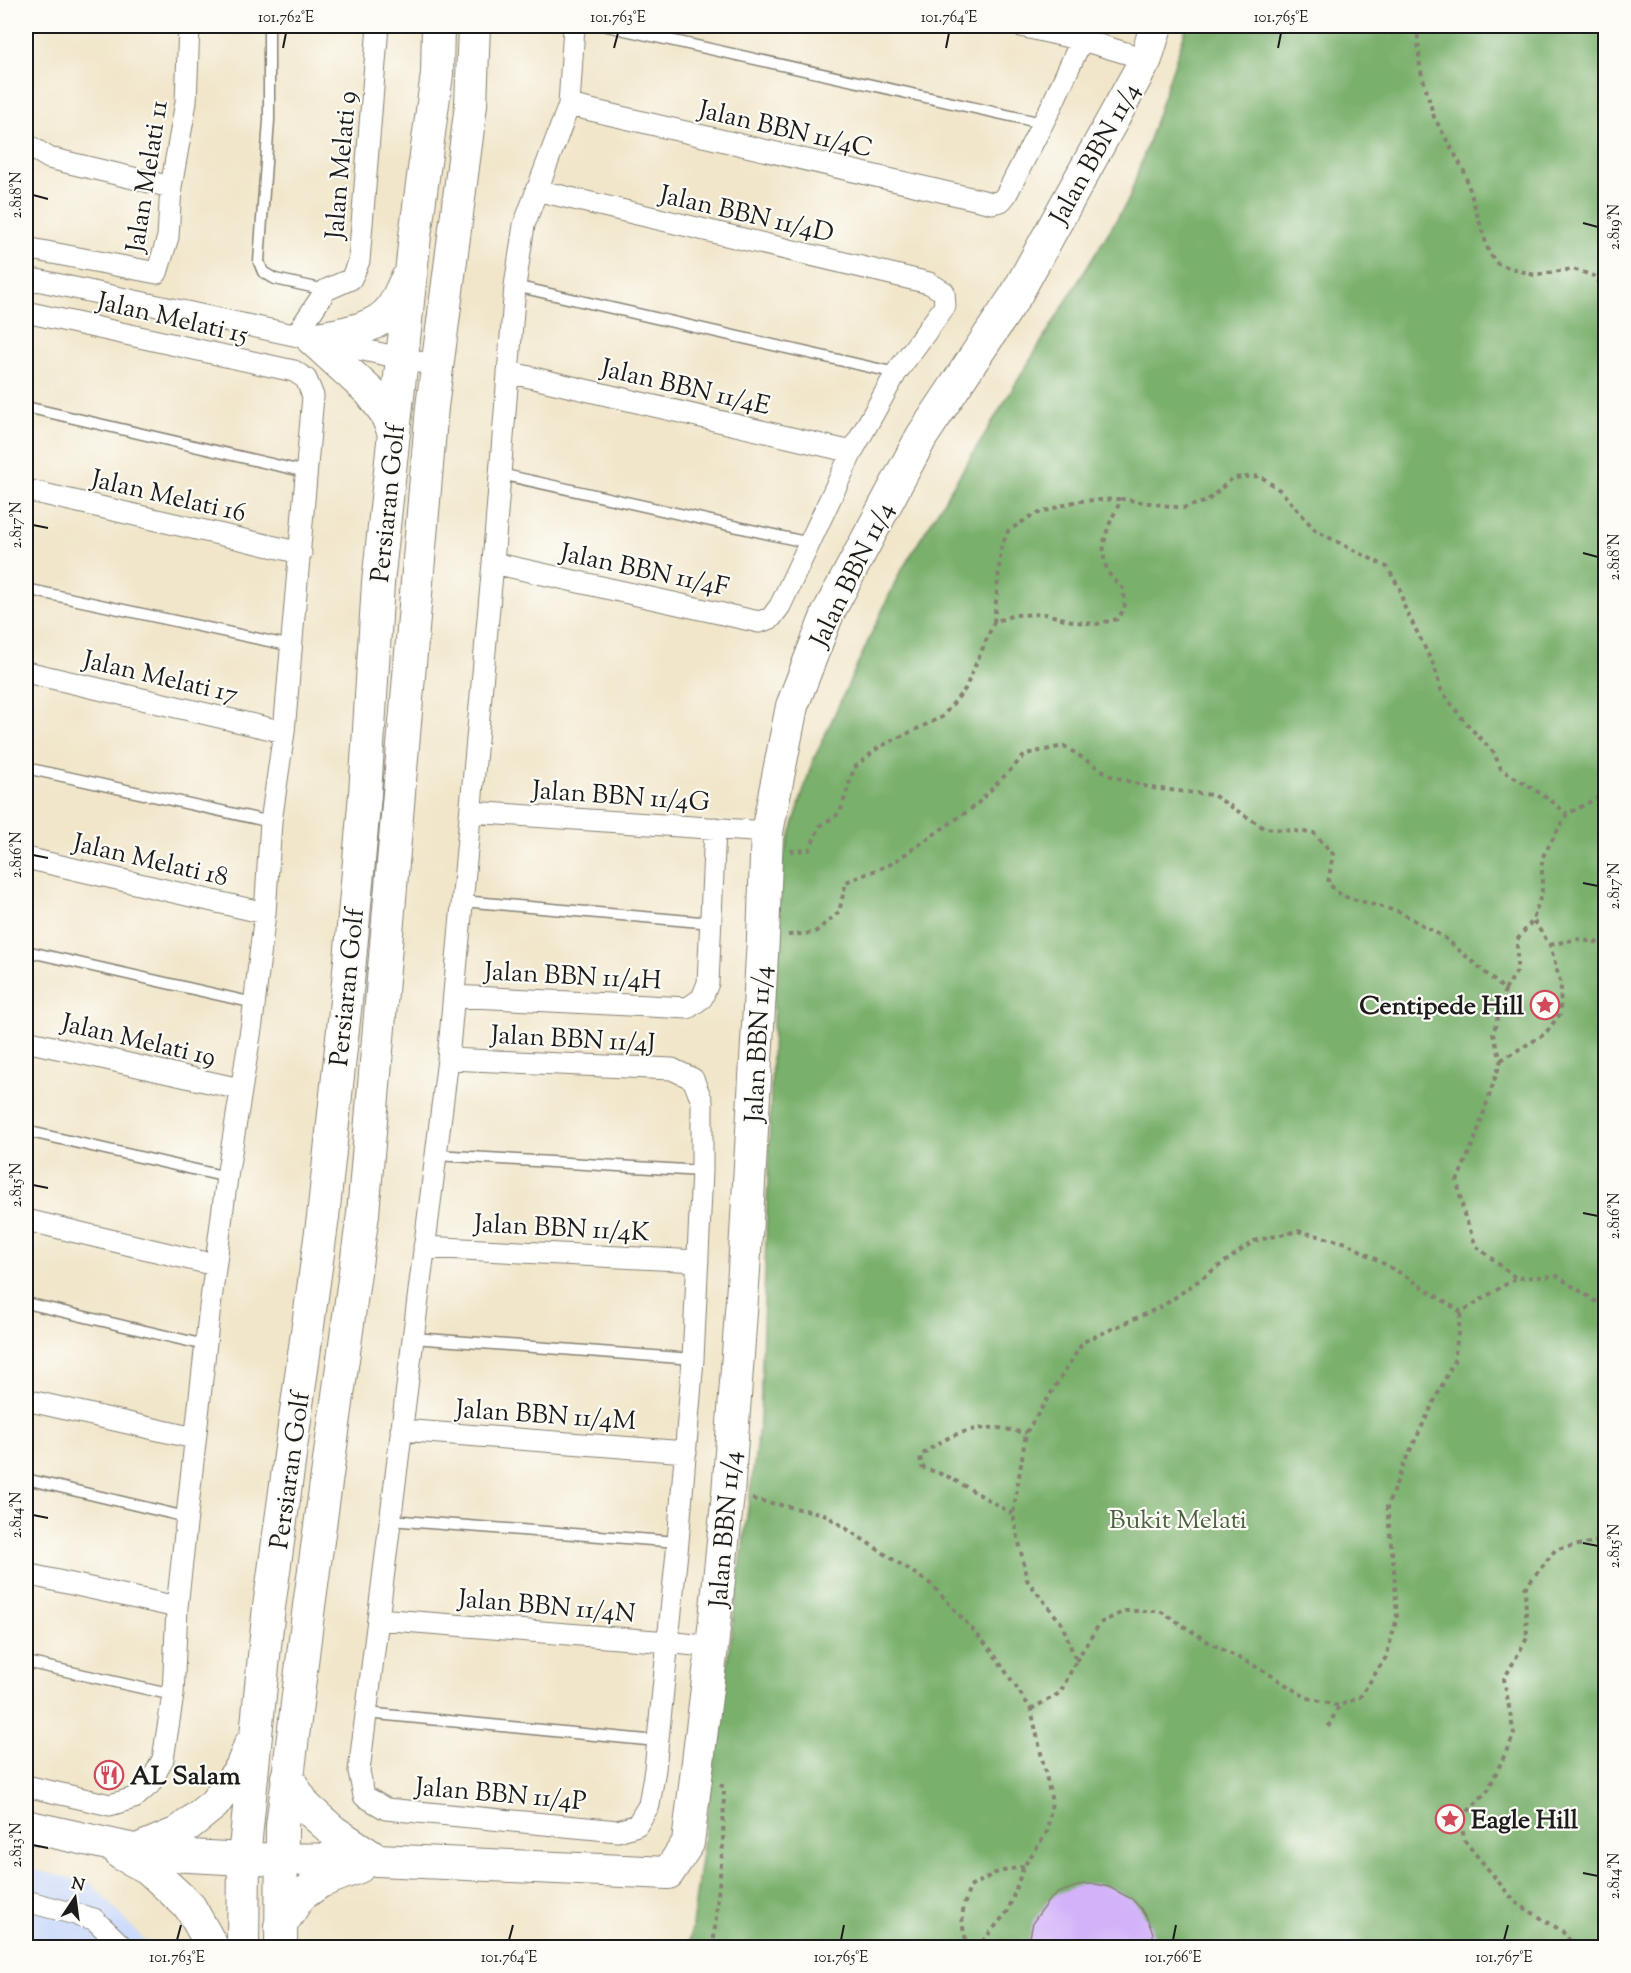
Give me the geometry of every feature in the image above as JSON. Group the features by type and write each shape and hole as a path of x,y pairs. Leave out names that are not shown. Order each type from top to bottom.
{"street":[{"name":"Jalan Melati 11","path":"26,248 157,273 168,237 171,187 186,102 189,26"},
{"name":"Jalan Melati 9","path":"326,290 351,279 359,261 378,26"},
{"name":"Persiaran Golf","path":"243,1947 244,1859 257,1725 269,1607 327,1182 356,888 378,583 412,267 437,74 438,26"},
{"name":"Persiaran Golf","path":"280,1937 282,1826 287,1777 363,1214 432,406 471,105 474,26"},
{"path":"366,1713 448,1059 493,563 515,286 524,225 568,105 574,26"},
{"path":"1021,26 1085,33 1146,59"},
{"name":"Jalan BBN 11/4","path":"384,1861 668,1873 688,1843 728,1494 744,1282 764,938 766,842 792,706 828,613 922,436 1016,295 1146,59 1156,26"},
{"path":"1042,123 1085,33"},
{"name":"Jalan BBN 11/4C","path":"568,105 992,203 1001,201 1006,195 1042,123"},
{"path":"26,144 49,158 171,187"},
{"name":"Jalan BBN 11/4D","path":"536,190 929,284 944,292 945,306 896,373"},
{"path":"304,337 351,331 370,326 390,310 412,267"},
{"path":"26,284 37,280 438,366"},
{"path":"304,337 326,290"},
{"path":"166,343 174,310"},
{"name":"Jalan Melati 15","path":"26,312 294,371 306,379 313,396 306,472"},
{"path":"304,337 370,392 385,412 394,433"},
{"name":"Jalan BBN 11/4E","path":"508,372 852,452"},
{"path":"810,543 852,452 896,373"},
{"path":"26,1785 110,1805 134,1798 150,1784 163,1759 173,1695 177,1607 205,1345 265,913 271,822 284,732 301,553 306,472"},
{"name":"Jalan Melati 16","path":"26,490 301,553"},
{"name":"Jalan BBN 11/4F","path":"493,563 759,622 771,618 780,606 810,543"},
{"name":"Jalan Melati 17","path":"26,672 284,732"},
{"name":"Jalan BBN 11/4G","path":"471,812 715,828 766,842"},
{"path":"712,922 715,828"},
{"name":"Jalan Melati 18","path":"26,858 265,913"},
{"name":"Jalan BBN 11/4H","path":"454,996 688,1008 702,998 708,982 712,922"},
{"name":"Jalan Melati 19","path":"26,1041 240,1089"},
{"name":"Jalan BBN 11/4J","path":"448,1059 672,1070 693,1079 702,1101 702,1171"},
{"path":"657,1741 686,1452 702,1171"},
{"path":"26,1220 215,1264"},
{"name":"Jalan BBN 11/4K","path":"424,1247 698,1261"},
{"path":"26,1400 194,1438"},
{"name":"Jalan BBN 11/4M","path":"401,1430 686,1452"},
{"path":"26,1574 177,1607"},
{"name":"Jalan BBN 11/4N","path":"378,1619 712,1647"},
{"name":"Jalan BBN 11/4P","path":"366,1713 359,1771 364,1796 386,1809 618,1831 637,1825 649,1805 657,1741"},
{"path":"136,1850 178,1833 214,1804 241,1767 257,1725"},
{"path":"287,1777 306,1807 333,1831 384,1861"},
{"path":"26,1826 153,1854 281,1861 384,1861"},
{"path":"96,1841 148,1868 190,1907 213,1947"},
{"path":"280,1937 300,1896 320,1882 384,1861"},
{"path":"26,1901 94,1919 124,1947"}],"lane":[{"path":"269,26 268,120 259,262 263,272 275,279 326,290"},
{"path":"607,26 1042,123"},
{"path":"515,286 896,373"},
{"path":"26,407 306,472"},
{"path":"500,474 810,543"},
{"path":"26,590 292,646"},
{"path":"26,768 271,822"},
{"path":"462,901 712,922"},
{"path":"26,951 254,1003"},
{"path":"26,1131 227,1177"},
{"path":"436,1155 702,1171"},
{"path":"26,1303 205,1345"},
{"path":"413,1338 693,1359"},
{"path":"26,1479 186,1517"},
{"path":"390,1520 678,1542"},
{"path":"26,1662 173,1695"},
{"path":"366,1713 657,1741"}],"path":[{"path":"1417,26 1419,68 1434,117 1464,171 1489,253 1498,264 1534,275 1573,269 1594,276 1605,290"},
{"path":"766,842 809,850 820,826 840,813 854,768 879,747 942,717 965,689 994,622 1001,548 1008,531 1033,515 1077,501 1122,500 1183,508 1208,501 1233,478 1260,476 1281,491 1316,531 1387,567 1400,589 1404,606 1435,668 1441,690 1464,721 1494,753 1501,769 1549,799 1568,814"},
{"path":"994,622 1024,614 1046,614 1076,622 1096,624 1117,619 1125,608 1123,589 1110,576 1102,555 1110,525 1122,500"},
{"path":"764,938 814,933 839,912 846,882 891,864 975,806 1026,754 1064,746 1111,776 1151,788 1213,795 1264,828 1314,833 1333,855 1328,883 1342,896 1400,912 1409,917 1445,938 1505,990"},
{"path":"1516,1278 1476,1246 1464,1214 1457,1181 1475,1139 1502,1060 1493,1034 1505,990 1517,971 1517,940 1533,920 1542,892 1542,858 1568,814 1604,796 1605,788"},
{"path":"1502,1060 1545,1034 1560,1014 1561,986 1550,945 1533,920"},
{"path":"1550,945 1576,939 1605,944"},
{"path":"1076,1661 1062,1624 1027,1580 1013,1514 1026,1433 1083,1342 1163,1306 1254,1241 1298,1231 1347,1243 1402,1274 1461,1312"},
{"path":"1461,1312 1516,1278 1557,1276 1605,1308"},
{"path":"1031,1709 1060,1693 1076,1661 1100,1623 1125,1611 1160,1611 1210,1643 1266,1672 1305,1697 1339,1706 1360,1697 1386,1658 1397,1618 1387,1507 1405,1461 1454,1362 1461,1312"},
{"path":"1013,1514 949,1477 922,1467 920,1457 931,1446 966,1431 989,1427 1026,1433"},
{"path":"728,1494 824,1514 932,1585 991,1650 1031,1709 1052,1802 1047,1832 1024,1866 1008,1911 977,1947"},
{"path":"1576,1947 1562,1931 1515,1902 1464,1840 1461,1819 1488,1791 1514,1736 1504,1679 1527,1638 1525,1588 1556,1549 1605,1540"},
{"path":"1328,1727 1339,1706"},
{"path":"697,1767 723,1787 723,1844 714,1947"},
{"path":"969,1947 963,1934 962,1911 970,1887 995,1873 1024,1866"}],"shaded area":[{"path":"26,1868 91,1883 151,1947 26,1948"}],"green space":[{"name":"Bukit Melati","path":"1187,26 1605,26 1605,1947 689,1948 760,1419 778,874 812,763 899,574 1129,199"}],"building":[{"path":"1083,1884 1109,1887 1132,1899 1148,1921 1153,1933 1154,1947 1028,1947 1033,1922 1048,1901 1058,1893"}],"place":[{"name":"Centipede Hill","path":"1545,1005"},
{"name":"AL Salam","path":"109,1775"},
{"name":"Eagle Hill","path":"1450,1819"}]}
